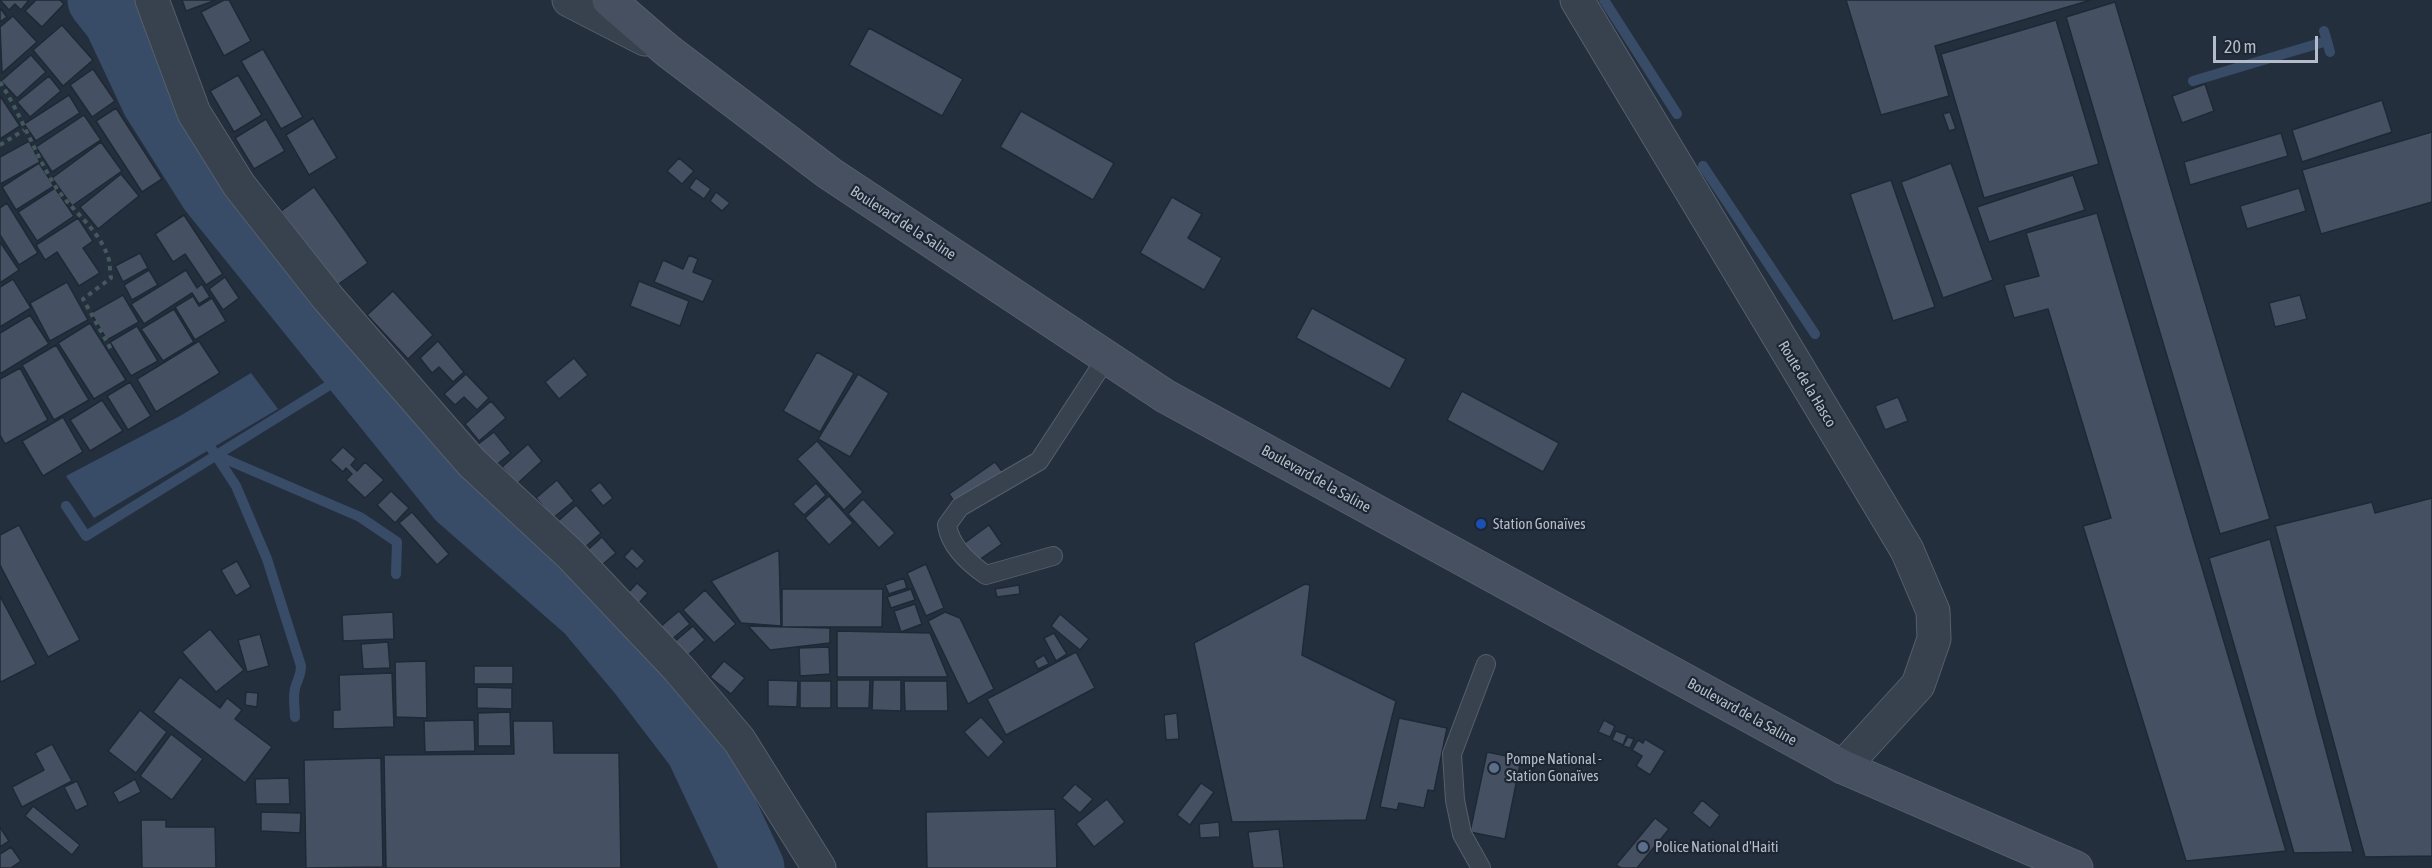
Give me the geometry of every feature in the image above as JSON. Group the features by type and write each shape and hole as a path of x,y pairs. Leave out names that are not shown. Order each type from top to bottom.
{"main road":[{"name":"Boulevard de la Saline","path":"609,0 668,51 829,173 1175,401 1843,767 2076,868"}],"street":[{"path":"152,0 194,113 239,185 328,298 472,464 571,555 679,669 739,740 819,868"},
{"path":"569,0 668,51"},
{"name":"Route de la Hasco","path":"1577,0 1907,550 1933,611 1934,639 1918,685 1843,767"}],"lane":[{"path":"1053,556 986,575 973,566 948,536 947,525 960,507 1038,461 1107,357"},
{"path":"1481,868 1462,834 1455,800 1452,754 1486,664"}],"path":[{"path":"0,82 51,180 69,207 91,228 109,261 111,278 83,298 112,351"},
{"path":"0,145 24,130"}],"water":[{"path":"251,373 278,409 94,518 66,476 180,416"}],"building":[{"path":"0,0 29,0 21,10 15,4 9,10"},
{"path":"36,0 60,0 64,4 42,27 25,11"},
{"path":"182,0 216,0 186,11"},
{"path":"224,0 229,0 251,41 224,56 201,12"},
{"path":"1846,0 2091,0 1935,46 1949,96 1881,115"},
{"path":"2115,2 2270,519 2220,534 2066,17"},
{"path":"0,8 7,17 0,22"},
{"path":"13,16 37,42 2,73 0,27"},
{"path":"2056,20 2099,164 1984,198 1941,54"},
{"path":"62,25 93,60 63,86 33,50"},
{"path":"869,28 963,79 942,116 849,65"},
{"path":"263,49 303,117 281,129 241,61"},
{"path":"31,55 46,72 17,98 1,81"},
{"path":"93,69 115,101 92,117 70,85"},
{"path":"238,75 262,115 234,132 210,91"},
{"path":"49,76 61,91 30,117 17,102"},
{"path":"2205,84 2214,111 2182,123 2172,96"},
{"path":"69,95 80,113 36,141 24,124"},
{"path":"0,96 20,126 0,139"},
{"path":"2382,100 2392,132 2302,162 2292,130"},
{"path":"116,108 162,179 142,192 96,121"},
{"path":"1021,111 1114,163 1093,200 1000,147"},
{"path":"1950,112 1956,129 1949,131 1943,114"},
{"path":"84,115 101,140 52,172 36,147"},
{"path":"313,118 337,158 309,175 286,135"},
{"path":"266,119 285,151 254,169 235,138"},
{"path":"2432,132 2432,202 2321,234 2302,170"},
{"path":"2281,133 2288,156 2190,185 2184,162"},
{"path":"29,141 40,162 0,184 0,157"},
{"path":"101,142 122,171 72,206 52,178"},
{"path":"679,158 694,171 682,184 667,171"},
{"path":"39,163 54,186 16,210 2,187"},
{"path":"1951,163 1993,280 1943,298 1901,182"},
{"path":"121,174 139,196 98,229 80,207"},
{"path":"2073,175 2085,210 1989,242 1977,207"},
{"path":"696,178 711,189 704,199 689,188"},
{"path":"1891,180 1935,307 1893,321 1850,194"},
{"path":"314,187 368,263 336,286 281,211"},
{"path":"55,188 74,216 37,241 18,212"},
{"path":"2299,188 2306,211 2247,229 2240,206"},
{"path":"716,192 730,203 722,211 710,201"},
{"path":"1172,197 1202,214 1188,238 1222,258 1204,290 1140,253"},
{"path":"7,203 38,253 19,265 0,235 0,208"},
{"path":"2097,213 2286,851 2186,861 2083,526 2111,518 2048,309 2014,318 2004,285 2039,276 2026,233"},
{"path":"184,215 223,274 206,285 185,254 173,262 155,234"},
{"path":"78,218 93,241 83,248 100,273 79,286 57,252 45,260 36,245"},
{"path":"0,242 19,270 0,283"},
{"path":"140,253 148,268 123,282 115,266"},
{"path":"689,255 698,259 693,272 713,280 703,302 654,282 663,260 683,269"},
{"path":"149,270 158,285 132,300 124,285"},
{"path":"186,270 197,288 202,284 210,297 199,304 192,293 144,324 131,304"},
{"path":"225,277 239,298 223,310 209,289"},
{"path":"13,279 31,308 0,327 0,287"},
{"path":"639,281 689,301 680,326 630,306"},
{"path":"67,282 88,320 50,341 30,303"},
{"path":"393,291 433,335 408,359 367,315"},
{"path":"123,295 139,322 107,340 91,313"},
{"path":"2300,295 2307,319 2275,327 2269,303"},
{"path":"193,296 199,306 212,298 226,321 195,340 175,307"},
{"path":"1312,308 1406,359 1390,389 1296,338"},
{"path":"174,309 194,342 163,361 141,329"},
{"path":"30,315 49,344 0,374 0,333"},
{"path":"90,323 126,380 94,399 58,343"},
{"path":"137,326 158,361 131,376 110,342"},
{"path":"199,341 220,373 156,412 137,379"},
{"path":"438,341 464,372 453,382 439,367 432,373 420,358"},
{"path":"56,345 89,400 54,420 22,365"},
{"path":"817,352 854,373 820,432 783,411"},
{"path":"574,358 588,375 559,399 545,382"},
{"path":"20,368 48,420 5,444 0,435 0,379"},
{"path":"466,374 489,398 477,410 464,397 455,405 444,394"},
{"path":"858,374 889,393 850,457 818,439"},
{"path":"130,382 151,416 128,430 107,396"},
{"path":"1462,391 1559,443 1543,472 1447,420"},
{"path":"1898,397 1908,421 1885,430 1875,406"},
{"path":"102,400 123,431 90,451 70,420"},
{"path":"491,401 506,418 479,441 465,424"},
{"path":"63,417 83,452 43,476 22,441"},
{"path":"494,432 511,453 495,466 477,445"},
{"path":"817,441 863,492 844,510 797,459"},
{"path":"528,444 542,461 517,484 502,467"},
{"path":"343,447 356,459 351,465 357,471 365,462 384,480 365,498 346,480 352,474 346,468 343,472 330,460"},
{"path":"995,462 1005,475 958,507 949,494"},
{"path":"557,480 574,501 553,518 536,498"},
{"path":"600,482 613,498 603,506 590,490"},
{"path":"816,483 826,495 804,515 793,504"},
{"path":"391,491 409,508 395,523 377,505"},
{"path":"829,496 853,523 829,545 805,518"},
{"path":"2432,498 2432,856 2365,857 2275,526 2372,502 2375,513"},
{"path":"863,499 895,533 879,548 848,514"},
{"path":"576,505 601,533 582,550 557,522"},
{"path":"412,512 449,554 437,565 399,523"},
{"path":"19,525 80,640 48,657 0,565 0,535"},
{"path":"989,525 1002,544 976,562 963,544"},
{"path":"602,537 616,553 596,570 582,555"},
{"path":"2270,539 2353,852 2294,853 2209,558"},
{"path":"632,548 645,561 637,569 624,557"},
{"path":"779,550 781,626 741,623 711,581"},
{"path":"237,561 251,587 236,596 221,570"},
{"path":"926,564 944,608 926,616 907,573"},
{"path":"904,578 907,588 889,594 885,585"},
{"path":"637,583 648,593 637,605 626,595"},
{"path":"1305,584 1310,585 1302,655 1396,701 1366,820 1232,822 1194,643"},
{"path":"1019,585 1020,594 997,597 995,589"},
{"path":"782,589 883,589 882,627 782,627"},
{"path":"911,589 915,600 891,608 887,597"},
{"path":"705,590 736,624 714,643 683,610"},
{"path":"0,596 36,664 1,682 0,680"},
{"path":"915,604 922,624 901,632 894,611"},
{"path":"679,611 690,624 671,640 660,627"},
{"path":"393,612 394,639 343,641 342,615"},
{"path":"945,612 960,618 994,689 968,704 928,621"},
{"path":"1060,614 1089,639 1080,650 1051,626"},
{"path":"693,626 705,640 686,657 673,643"},
{"path":"748,626 830,628 830,643 770,650"},
{"path":"210,629 244,670 216,692 182,652"},
{"path":"837,631 930,633 948,677 837,677"},
{"path":"1054,633 1067,654 1056,661 1044,638"},
{"path":"260,634 269,666 247,672 238,640"},
{"path":"388,642 390,668 363,669 361,644"},
{"path":"829,647 830,674 800,676 799,648"},
{"path":"1076,652 1095,688 1006,735 987,699"},
{"path":"1044,655 1049,664 1038,669 1034,661"},
{"path":"426,661 427,718 396,717 395,662"},
{"path":"724,661 745,678 731,694 710,677"},
{"path":"474,666 513,666 513,684 474,684"},
{"path":"392,673 394,727 333,729 333,710 340,710 339,675"},
{"path":"180,677 220,708 227,698 242,710 235,719 272,747 245,783 153,712"},
{"path":"768,680 798,681 797,707 768,706"},
{"path":"837,680 870,680 869,708 837,708"},
{"path":"873,680 901,680 901,711 872,710"},
{"path":"800,681 831,681 831,708 800,708"},
{"path":"904,681 947,681 948,711 905,711"},
{"path":"477,687 512,688 512,709 477,708"},
{"path":"246,692 258,693 257,707 245,705"},
{"path":"140,710 167,732 136,773 108,751"},
{"path":"510,712 511,746 478,746 478,713"},
{"path":"1177,713 1179,739 1166,740 1164,715"},
{"path":"981,717 1004,742 988,758 964,732"},
{"path":"1399,718 1447,728 1434,791 1428,790 1424,808 1399,803 1397,810 1380,807"},
{"path":"474,720 475,751 425,752 424,721"},
{"path":"1604,720 1615,726 1610,737 1598,732"},
{"path":"513,721 553,721 554,753 619,753 621,868 386,868 384,755 514,754"},
{"path":"1616,731 1627,735 1623,745 1612,740"},
{"path":"171,734 203,759 172,800 140,776"},
{"path":"1628,737 1634,739 1630,748 1623,746"},
{"path":"1645,739 1665,751 1650,775 1636,766 1642,756 1632,750 1638,740 1643,743"},
{"path":"52,744 72,781 22,807 12,787 44,770 35,753"},
{"path":"1487,752 1521,759 1505,839 1470,832"},
{"path":"381,758 383,867 306,868 304,760"},
{"path":"289,778 290,804 256,804 255,779"},
{"path":"135,779 141,792 119,803 113,792"},
{"path":"77,781 88,805 76,811 64,787"},
{"path":"1201,783 1214,792 1190,825 1177,815"},
{"path":"1075,784 1093,799 1080,813 1062,798"},
{"path":"1107,799 1125,822 1094,847 1076,824"},
{"path":"1702,800 1720,815 1710,828 1692,813"},
{"path":"33,806 80,845 72,855 25,816"},
{"path":"1055,809 1057,868 927,868 926,812"},
{"path":"261,812 301,813 300,833 261,831"},
{"name":"Police National d'Haiti","path":"1655,818 1669,829 1637,868 1621,868 1616,865"},
{"path":"141,820 166,820 166,827 215,827 216,868 142,868"},
{"path":"1219,822 1220,837 1200,838 1199,824"},
{"path":"0,827 9,841 0,847"},
{"path":"1279,829 1284,868 1253,868 1248,832"},
{"path":"11,847 21,861 11,868 0,868 0,854"}],"waterway":[{"path":"99,0 115,20 153,101 210,191 458,498 587,611 639,673 697,749 753,868"},
{"path":"1604,0 1677,114"},
{"path":"2324,31 2330,52"},
{"path":"2193,81 2327,41"},
{"path":"1703,166 1815,334"},
{"path":"66,506 86,536 336,381 347,359"},
{"path":"211,448 236,486 267,559 301,666 294,693 295,717"},
{"path":"216,455 360,517 397,542 396,574"}],"place":[{"name":"Station Gonaïves","path":"1481,524"},
{"name":"Pompe National - Station Gonaïves","path":"1494,768"},
{"name":"Police National d'Haiti","path":"1643,847"}]}
